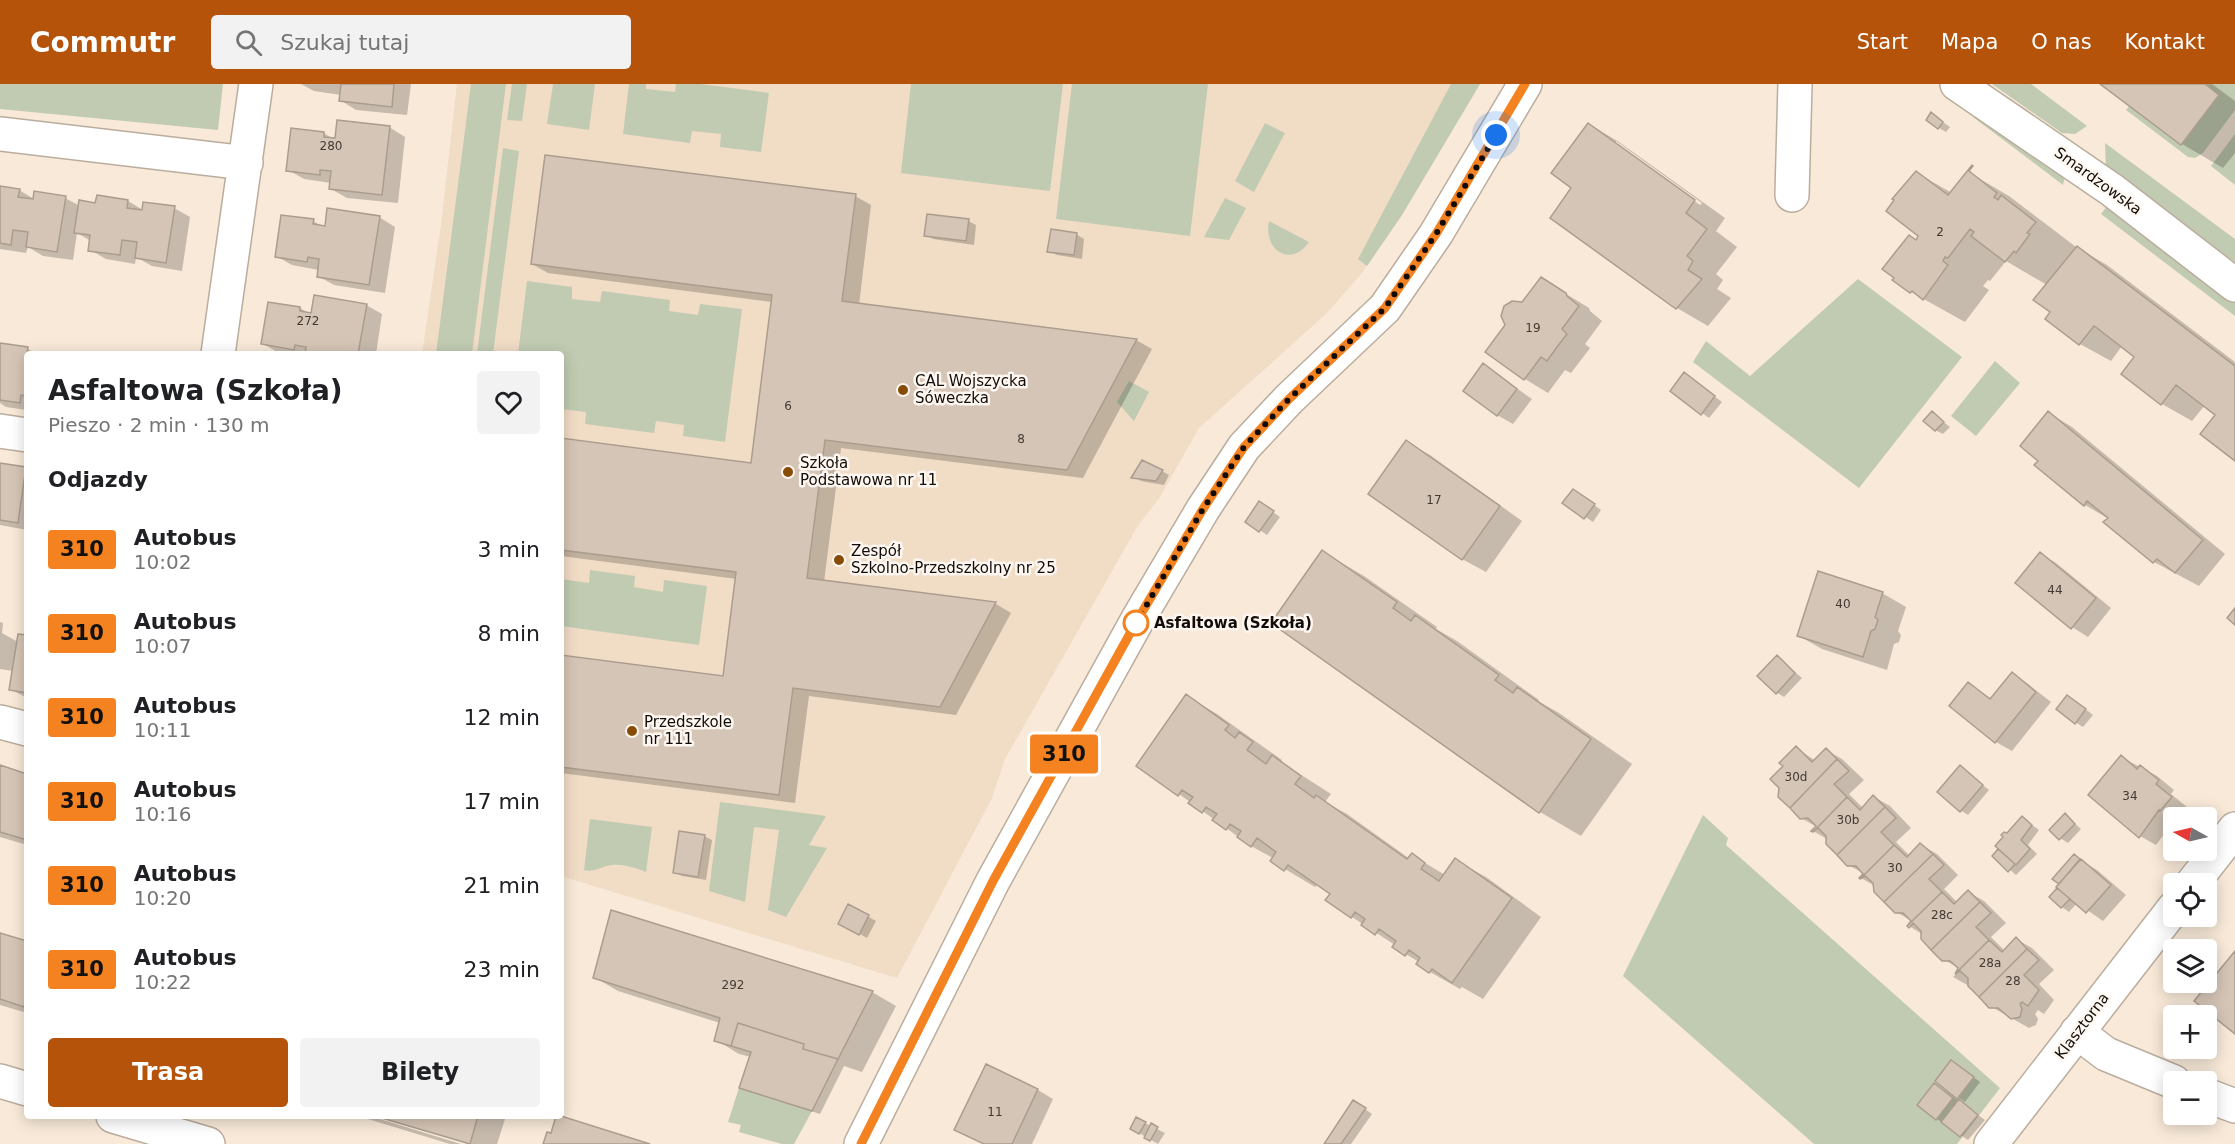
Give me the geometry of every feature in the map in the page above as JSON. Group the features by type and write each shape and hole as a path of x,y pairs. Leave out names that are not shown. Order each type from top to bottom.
{"street":[{"path":"218,351 256,84"},
{"path":"861,1144 993,881 1138,619 1203,509 1244,447 1289,399 1385,308 1436,234 1525,84"},
{"path":"1792,195 1795,84"},
{"name":"Smardzowska","path":"1957,84 2112,189 2235,285"},
{"path":"0,134 246,163"},
{"path":"0,431 24,435"},
{"path":"0,722 24,728"},
{"path":"2201,873 2235,829"},
{"name":"Klasztorna","path":"1991,1144 2163,922"},
{"path":"2077,1032 2106,1054 2163,1077"},
{"path":"0,1081 24,1088"},
{"path":"2217,1099 2235,1106"},
{"path":"123,1119 208,1144"}],"shaded area":[{"name":"Zespół Szkolno-Przedszkolny nr 25","path":"457,84 1480,84 1402,215 1362,273 1327,313 1199,428 1160,497 1137,527 1005,759 992,798 897,978 564,877 564,351 422,351 441,225"}],"green space":[{"path":"0,84 223,84 218,130 0,109"},
{"path":"471,84 506,84 472,351 436,351"},
{"path":"512,84 527,84 522,121 507,120"},
{"path":"553,84 595,84 589,130 547,124"},
{"path":"629,84 646,84 646,89 675,92 676,84 701,84 769,93 761,152 720,147 721,134 692,131 690,143 623,134"},
{"path":"911,84 1063,84 1050,191 901,173"},
{"path":"1072,84 1208,84 1190,236 1056,219"},
{"path":"1451,84 1480,84 1402,215 1367,266 1358,259"},
{"path":"1992,84 2031,84 2087,126 2075,134 2062,133"},
{"path":"2205,84 2235,84 2235,110 2203,153 2195,158 2188,157 2126,110 2129,106 2181,145 2219,95"},
{"path":"1973,117 2065,176 2063,185"},
{"path":"1265,123 1285,133 1254,192 1235,181"},
{"path":"2235,134 2235,185 2211,166"},
{"path":"2105,143 2235,239 2235,262 2106,170"},
{"path":"503,148 519,151 493,351 477,351"},
{"path":"1225,198 1246,208 1229,240 1204,237"},
{"path":"2107,206 2235,301 2235,316 2101,214"},
{"path":"1269,221 1309,242 1302,250 1294,254 1287,255 1280,252 1270,241"},
{"path":"1858,279 1962,357 1859,488 1693,362 1706,341 1750,376"},
{"path":"527,281 572,287 572,299 600,302 602,291 670,300 669,311 698,315 700,304 742,309 725,442 683,436 684,425 656,421 654,433 585,424 586,412 564,409 564,351 518,351"},
{"path":"1995,361 2020,383 1976,436 1951,416"},
{"path":"1129,381 1149,392 1134,421 1117,402"},
{"path":"590,570 635,576 634,587 663,592 664,580 707,586 699,645 564,626 564,579 589,583"},
{"path":"720,802 826,816 809,845 827,848 786,917 768,910 779,830 754,827 745,902 709,891"},
{"path":"1703,815 1728,838 1726,845 2000,1088 1957,1144 1814,1144 1623,976"},
{"path":"590,819 652,827 646,872 616,865 591,871 584,870"},
{"path":"739,1088 812,1111 794,1144 782,1144 739,1132 741,1125 728,1122"}],"building":[{"path":"341,84 394,84 392,107 339,101"},
{"path":"2100,84 2205,84 2219,95 2181,145"},
{"path":"1931,112 1943,122 1938,129 1926,120"},
{"path":"337,120 390,126 382,195 329,189 331,171 320,170 320,175 286,171 291,128 324,132 324,137 335,138"},
{"path":"1588,123 1695,200 1686,213 1707,229 1687,256 1693,261 1688,270 1702,279 1676,309 1550,218 1571,188 1551,173"},
{"path":"545,155 856,194 842,301 1137,339 1067,470 825,440 807,578 996,602 940,707 793,688 779,795 564,767 564,655 723,676 736,572 564,550 564,438 751,463 772,295 531,264"},
{"path":"1972,165 1969,171 1997,193 1994,197 1998,200 2001,195 2036,222 2016,253 2014,251 2005,262 1971,236 1974,232 1970,229 1948,258 1945,257 1943,261 1948,265 1923,300 1892,280 1894,278 1882,269 1909,235 1916,240 1918,236 1886,211 1894,200 1892,199 1916,171 1948,195"},
{"path":"0,186 20,189 18,197 33,199 34,191 66,196 57,252 26,247 28,232 13,230 11,245 0,243"},
{"path":"97,195 128,200 127,208 142,210 143,202 175,206 166,263 135,258 137,242 122,240 120,255 88,251 90,235 74,233 79,200 95,203"},
{"path":"327,208 380,216 369,285 317,277 319,259 308,257 307,262 275,257 281,215 314,219 313,224 325,226"},
{"path":"927,214 969,219 966,241 924,236"},
{"path":"1051,229 1077,233 1074,255 1047,252"},
{"path":"2077,246 2235,366 2235,461 2200,434 2215,415 2176,385 2161,405 2121,374 2134,357 2097,328 2094,326 2079,345 2045,319 2050,312 2033,300"},
{"path":"1541,277 1566,293 1579,306 1562,329 1567,334 1547,361 1541,357 1524,380 1485,352 1505,325 1501,316 1504,306 1512,301 1522,302"},
{"path":"314,295 367,304 359,351 305,351 306,347 295,345 294,350 261,344 268,302 300,307 300,311 311,313"},
{"path":"0,343 28,347 28,351 24,351 24,396 21,395 20,403 0,400"},
{"path":"1483,363 1517,389 1497,416 1463,391"},
{"path":"1684,372 1715,396 1701,415 1670,391"},
{"path":"1932,411 1944,422 1935,431 1923,421"},
{"path":"2048,411 2203,540 2175,573 2157,559 2153,563 2103,522 2108,518 2087,501 2084,506 2034,465 2038,461 2020,446"},
{"path":"1406,440 1500,506 1462,560 1368,494"},
{"path":"1142,460 1163,470 1156,481 1131,478"},
{"path":"0,463 24,467 18,523 0,520"},
{"path":"1573,489 1595,504 1584,519 1562,503"},
{"path":"1259,501 1274,511 1259,532 1245,522"},
{"path":"1322,550 1397,602 1393,608 1411,621 1415,615 1499,675 1495,680 1513,693 1517,687 1591,739 1539,813 1271,623"},
{"path":"2040,552 2096,598 2071,629 2015,583"},
{"path":"1818,571 1883,592 1875,617 1878,620 1875,629 1871,631 1863,657 1797,636"},
{"path":"2235,608 2235,625 2227,618"},
{"path":"18,634 24,635 24,692 9,690"},
{"path":"1777,655 1795,673 1776,694 1757,676"},
{"path":"2012,672 2036,692 1995,743 1949,706 1968,682 1990,699"},
{"path":"1186,694 1229,725 1225,730 1235,738 1239,732 1253,742 1247,750 1266,764 1272,755 1301,776 1295,784 1314,798 1316,795 1407,859 1412,853 1425,863 1421,869 1439,881 1455,858 1512,898 1452,983 1432,969 1429,973 1416,964 1420,958 1409,950 1405,956 1392,947 1396,941 1379,929 1375,935 1361,925 1365,919 1355,912 1351,918 1325,900 1330,894 1288,865 1284,871 1270,861 1276,852 1257,838 1251,847 1237,837 1241,831 1230,824 1226,830 1212,820 1217,814 1206,807 1202,813 1188,803 1193,797 1182,790 1178,796 1136,766"},
{"path":"2067,695 2086,709 2075,724 2056,709"},
{"path":"1796,746 1812,762 1826,748 1837,759 1790,808 1778,797 1779,788 1770,779 1783,766 1779,763"},
{"path":"2121,755 2137,769 2140,765 2159,780 2156,784 2172,797 2159,810 2139,838 2088,795"},
{"path":"1837,759 1849,771 1834,784 1847,797 1813,832 1811,831 1816,826 1808,818 1800,819 1790,808"},
{"path":"0,765 24,773 24,839 0,832"},
{"path":"1960,765 1983,785 1960,812 1937,792"},
{"path":"1873,795 1885,807 1837,855 1826,844 1826,836 1818,828 1813,832 1847,797 1860,810"},
{"path":"1885,807 1896,818 1881,832 1894,845 1860,879 1863,874 1856,866 1847,866 1837,855"},
{"path":"2065,813 2075,824 2059,840 2049,830"},
{"path":"2022,816 2032,825 2021,840 2030,849 2016,865 1995,846 2003,837 2001,835 2004,832 2007,833"},
{"path":"679,831 705,835 698,877 673,873"},
{"path":"1920,843 1933,854 1884,902 1874,892 1873,883 1865,876 1860,879 1894,845 1907,857"},
{"path":"1998,849 2015,864 2008,872 1992,856"},
{"path":"1933,854 1944,865 1929,879 1942,892 1907,926 1911,921 1903,913 1895,913 1884,902"},
{"path":"2074,854 2080,859 2059,884 2052,879"},
{"path":"2081,859 2111,885 2086,913 2056,887"},
{"path":"2057,888 2070,899 2061,908 2049,897"},
{"path":"1968,890 1980,902 1931,950 1921,939 1921,931 1913,923 1909,928 1907,926 1942,892 1954,904"},
{"path":"1980,902 1991,913 1976,927 1989,940 1955,974 1958,968 1950,961 1942,961 1931,950"},
{"path":"848,904 869,915 859,935 838,924"},
{"path":"611,910 873,991 838,1059 803,1049 804,1044 738,1023 731,1046 714,1041 720,1018 593,978"},
{"path":"0,933 24,940 24,1007 0,999"},
{"path":"2016,937 2027,949 1979,997 1968,986 1968,978 1960,971 1955,974 1989,940 2002,952"},
{"path":"2027,949 2039,960 2024,975 2039,990 2028,1006 2022,1002 2020,1004 2022,1009 2020,1017 2011,1019 1998,1008 1989,1008 1979,997"},
{"path":"2235,951 2235,1034 2217,1020 2217,1005 2199,1005 2194,1001 2201,993 2217,993 2217,973"},
{"path":"738,1023 804,1044 803,1049 838,1059 812,1111 739,1088 751,1052 731,1046"},
{"path":"1951,1060 1974,1077 1957,1099 1935,1081"},
{"path":"986,1064 1038,1089 1012,1144 984,1144 954,1130"},
{"path":"1934,1083 1953,1098 1936,1120 1917,1105"},
{"path":"1959,1099 1978,1115 1960,1137 1941,1122"},
{"path":"1353,1100 1366,1108 1341,1144 1324,1144"},
{"path":"564,1117 650,1144 543,1144 547,1132 551,1133 555,1119 564,1119"},
{"path":"1136,1117 1146,1122 1139,1134 1130,1129"},
{"path":"385,1119 477,1119 470,1144"},
{"path":"1151,1123 1158,1127 1150,1141 1144,1138"}],"bus line":[{"name":"310","path":"861,1144 993,881 1138,619 1203,509 1244,447 1289,399 1385,308 1436,234 1525,84"}],"place":[{"name":"CAL Wojszycka Sóweczka","path":"903,390"},
{"name":"Szkoła Podstawowa nr 11","path":"788,472"},
{"name":"Zespół Szkolno-Przedszkolny nr 25","path":"839,560"},
{"name":"Asfaltowa (Szkoła)","path":"1136,623"},
{"name":"Przedszkole nr 111","path":"632,731"}],"route":[{"path":"1136,623 1203,509 1244,447 1289,399 1385,308 1436,234 1496,135"}]}
